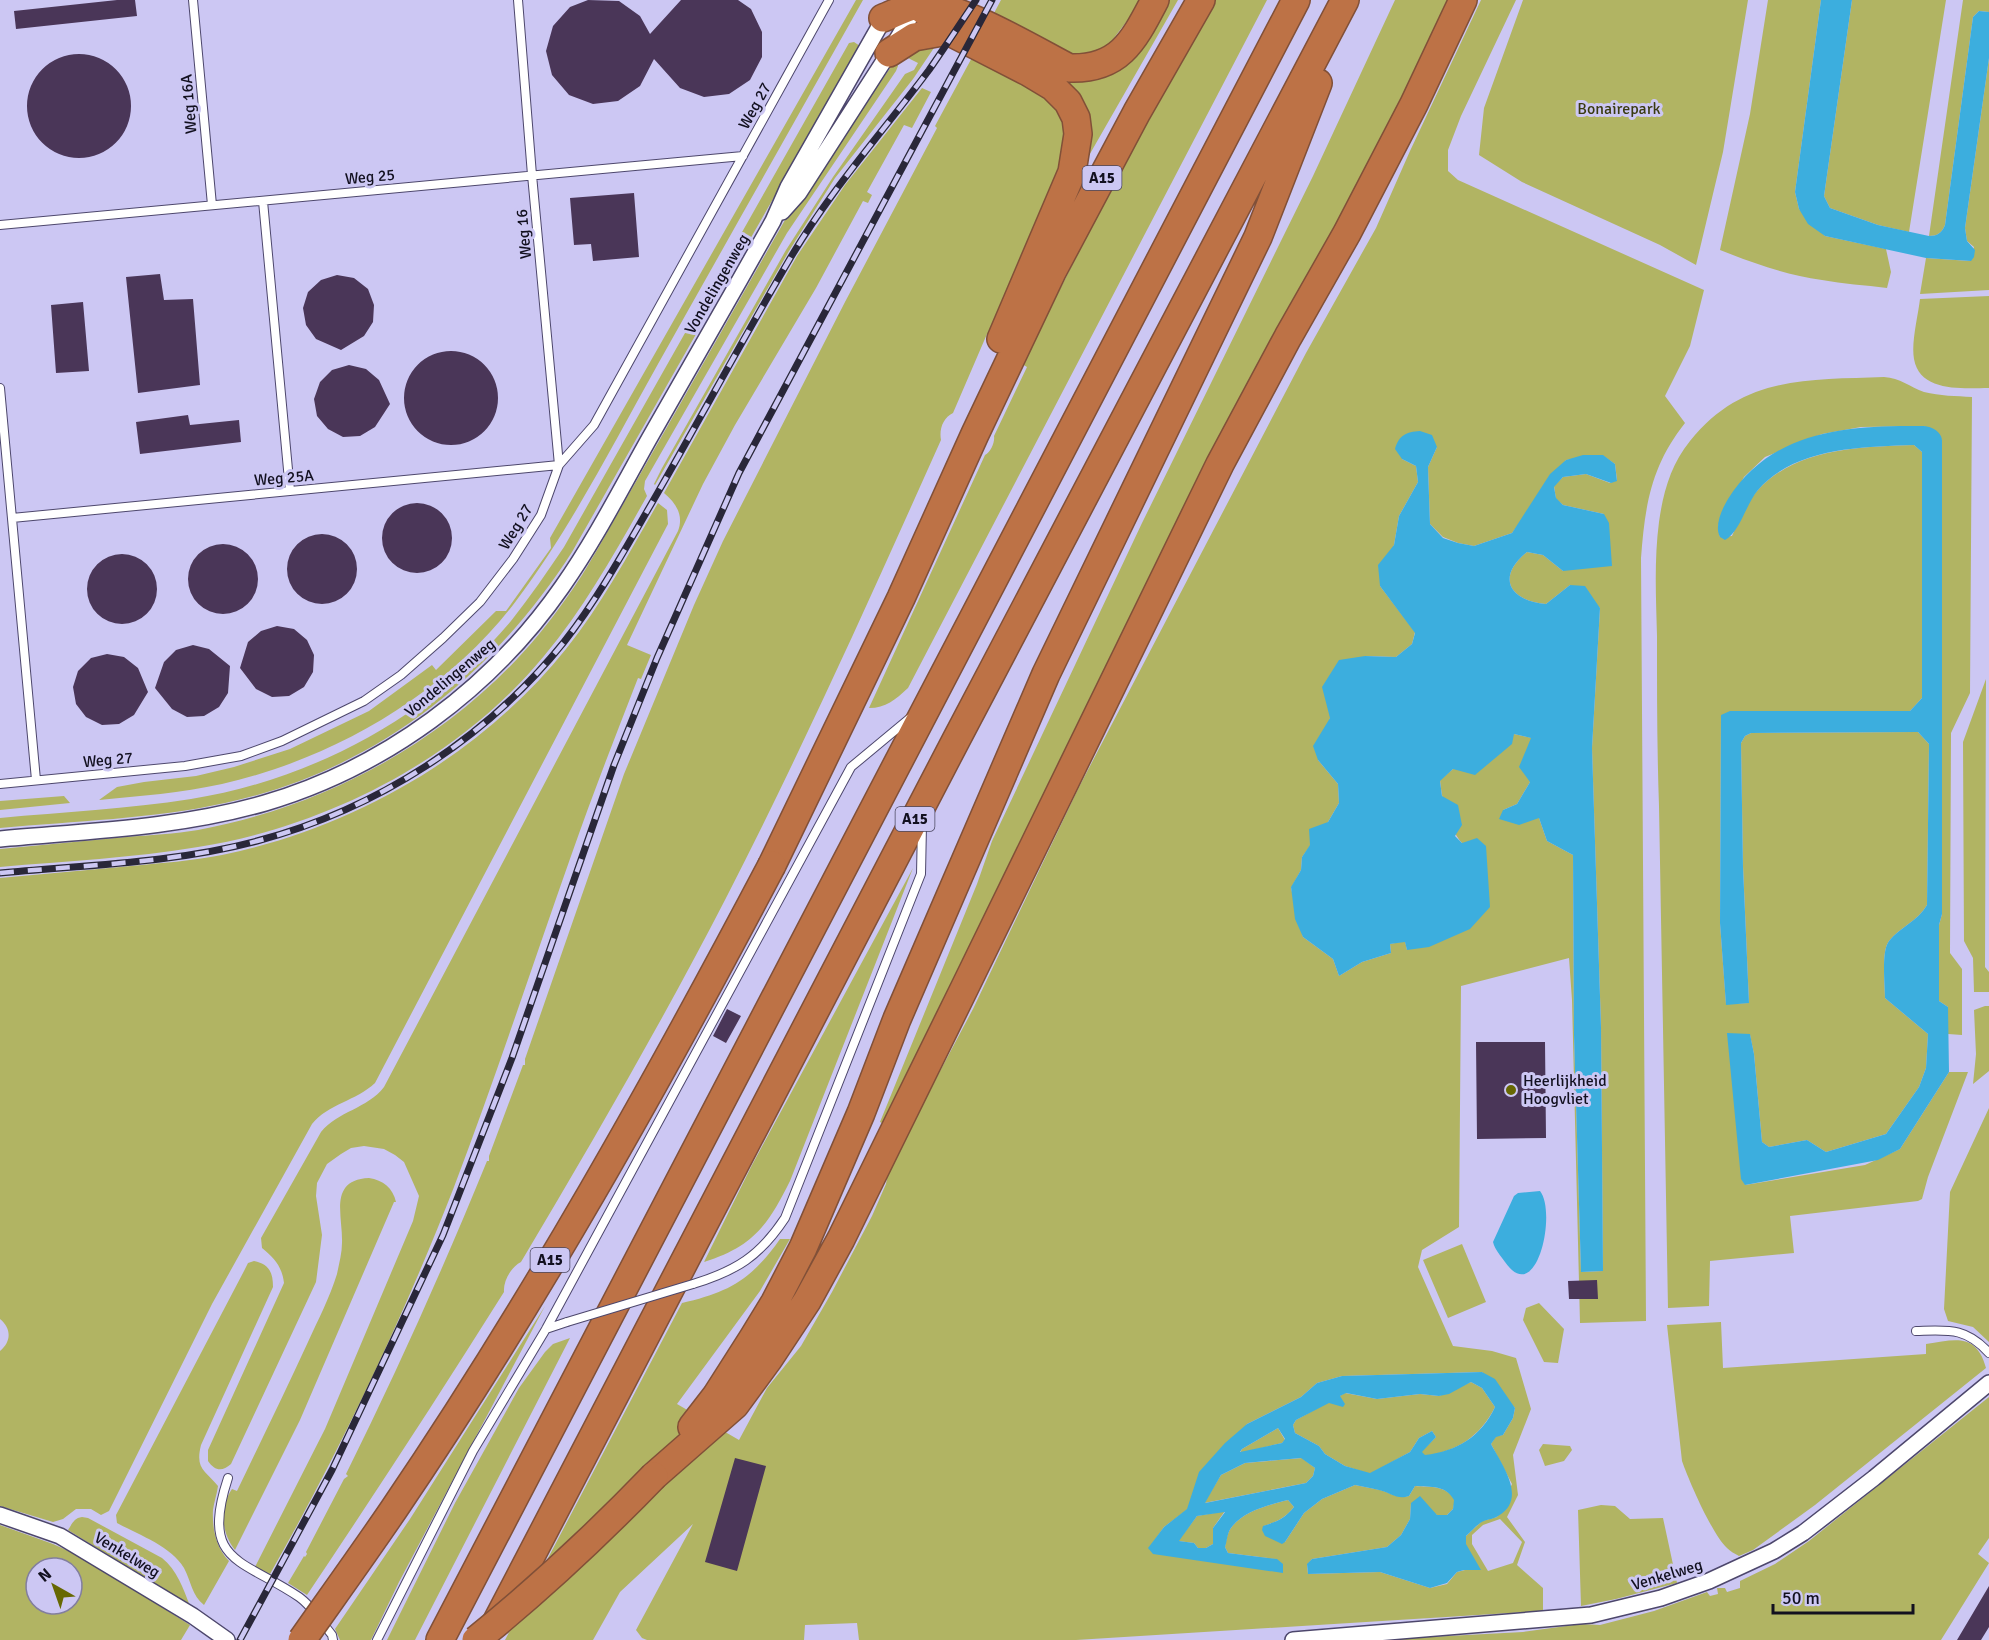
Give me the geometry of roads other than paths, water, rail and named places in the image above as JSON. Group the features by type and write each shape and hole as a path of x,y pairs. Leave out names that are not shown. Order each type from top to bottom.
{"highway":[{"name":"A15","path":"906,5 929,4 1069,68 1087,69 1108,62 1125,47 1140,28 1155,0"},
{"name":"A15","path":"1003,355 1052,272 1137,112 1201,0"},
{"name":"A15","path":"440,1640 1296,0"},
{"name":"A15","path":"487,1640 1345,0"},
{"path":"725,1400 803,1248 861,1113 897,1019 1046,674 1257,237 1351,0"},
{"path":"476,1640 561,1568 654,1476 796,1320 841,1239 1220,464 1347,233 1414,104 1463,0"},
{"name":"A15","path":"302,1640 394,1508 488,1362 579,1214 665,1063 762,883 817,774 901,598 975,434 1072,172 1078,134 1076,118 1068,102 1053,87 1028,72 955,14"},
{"path":"890,53 955,14"}],"street":[{"name":"Vondelingenweg","path":"773,221 799,193 890,53 906,5"},
{"name":"Vondelingenweg","path":"0,839 192,820 268,802 321,783 362,763 420,729 455,702 513,648 568,578 773,221 788,187 906,5"},
{"name":"Venkelweg","path":"1293,1640 1591,1615 1661,1598 1709,1581 1774,1551 1803,1533 1989,1383"},
{"name":"Venkelweg","path":"0,1515 60,1536 193,1616 227,1640"}],"lane":[{"name":"Weg 16A","path":"193,0 212,205"},
{"name":"Weg 16","path":"518,0 560,465"},
{"name":"Weg 27","path":"0,784 185,766 241,756 282,741 364,701 418,660 480,602 513,560 541,515 560,465 594,425 829,0"},
{"name":"Weg 25","path":"0,225 742,156"},
{"path":"263,201 290,491"},
{"path":"0,388 36,780"},
{"name":"Weg 25A","path":"12,518 560,465"},
{"path":"377,1640 473,1451 546,1329 851,767 927,704"},
{"path":"546,1329 693,1284 729,1270 770,1241 785,1218 921,874 922,806"},
{"path":"1916,1331 1962,1332 1980,1343 1989,1353"},
{"path":"228,1478 218,1522 229,1552 248,1568 301,1598 332,1635 333,1640"}],"water":[{"path":"1821,0 1852,0 1824,196 1830,208 1878,225 1929,236 1939,234 1945,225 1973,17 1979,11 1989,12 1989,58 1965,228 1967,241 1975,250 1971,261 1926,258 1825,236 1808,224 1799,209 1795,192"},
{"path":"1924,426 1936,430 1942,440 1942,914 1939,925 1939,1001 1948,1007 1949,1072 1900,1149 1878,1160 1745,1185 1741,1179 1727,1033 1750,1034 1762,1142 1769,1147 1807,1140 1826,1152 1886,1134 1919,1087 1926,1068 1928,1034 1885,998 1884,977 1885,952 1889,941 1927,905 1929,744 1918,732 1751,733 1745,736 1741,743 1743,867 1749,1003 1726,1005 1720,923 1721,715 1730,711 1910,711 1922,698 1922,452 1914,445 1851,449 1810,457 1773,476 1758,490 1735,531 1725,540 1718,533 1720,518 1728,499 1746,476 1767,458 1790,445 1841,430"},
{"path":"1420,431 1432,435 1437,447 1428,467 1430,524 1443,538 1474,546 1512,533 1550,474 1566,460 1583,455 1603,455 1615,464 1617,481 1611,483 1586,474 1563,477 1554,487 1556,498 1563,505 1604,514 1609,523 1612,566 1563,571 1543,555 1527,552 1517,561 1510,579 1511,586 1523,598 1546,604 1570,585 1585,586 1600,608 1592,748 1601,1027 1603,1271 1581,1272 1574,1035 1573,855 1547,841 1539,818 1519,825 1499,819 1503,810 1517,804 1530,782 1519,767 1531,738 1514,734 1512,744 1475,775 1453,769 1440,781 1442,796 1458,805 1462,825 1455,836 1462,843 1477,838 1486,846 1490,907 1470,929 1429,947 1407,950 1405,942 1390,944 1391,953 1362,962 1339,976 1333,959 1303,937 1295,919 1291,887 1301,870 1302,857 1310,845 1309,829 1328,822 1339,803 1338,784 1318,760 1313,746 1330,718 1322,687 1339,660 1365,656 1396,657 1412,644 1415,633 1380,586 1378,565 1394,545 1399,516 1418,482 1416,466 1402,459 1395,449 1404,435"},
{"path":"1540,1191 1545,1202 1546,1217 1541,1252 1535,1265 1526,1273 1516,1273 1505,1262 1493,1242 1514,1196 1518,1193"},
{"path":"1482,1372 1495,1379 1515,1408 1513,1418 1503,1435 1496,1437 1491,1444 1506,1472 1512,1491 1507,1509 1496,1517 1480,1523 1466,1536 1466,1544 1481,1570 1457,1572 1447,1583 1430,1588 1380,1572 1308,1574 1307,1564 1312,1559 1387,1547 1401,1535 1410,1519 1411,1503 1420,1496 1437,1515 1447,1515 1453,1509 1454,1500 1451,1495 1442,1489 1427,1486 1415,1486 1409,1496 1401,1497 1355,1485 1322,1499 1304,1513 1282,1544 1265,1536 1262,1530 1263,1526 1280,1519 1294,1507 1288,1500 1242,1517 1228,1535 1225,1547 1228,1553 1277,1559 1283,1564 1283,1573 1153,1554 1148,1548 1164,1527 1187,1509 1199,1472 1225,1443 1247,1424 1301,1397 1317,1383 1342,1376","holes":["1471,1382 1482,1388 1495,1407 1483,1427 1458,1446 1425,1455 1422,1452 1436,1437 1432,1431 1419,1438 1410,1452 1370,1473 1345,1466 1325,1454 1319,1446 1295,1433 1293,1425 1296,1420 1329,1403 1343,1407 1345,1404 1340,1396 1346,1393 1377,1399 1420,1394 1439,1396 1449,1394","1278,1428 1285,1439 1282,1443 1240,1452","1301,1458 1315,1468 1313,1476 1306,1483 1205,1503 1221,1475 1245,1463","1225,1512 1213,1528 1213,1544 1206,1548 1198,1548 1194,1543 1179,1541 1197,1516"]}],"railway":[{"path":"0,873 162,859 257,841 301,827 345,810 386,790 426,766 500,710 564,642 590,606 613,570 804,237 820,212 929,70 976,0"},
{"path":"240,1640 332,1470 443,1235 512,1058 614,765 657,658 739,473 992,0"}],"place":[{"name":"Heerlijkheid Hoogvliet","path":"1511,1090"}],"park label":[{"name":"Bonairepark","path":"1619,109"}]}
